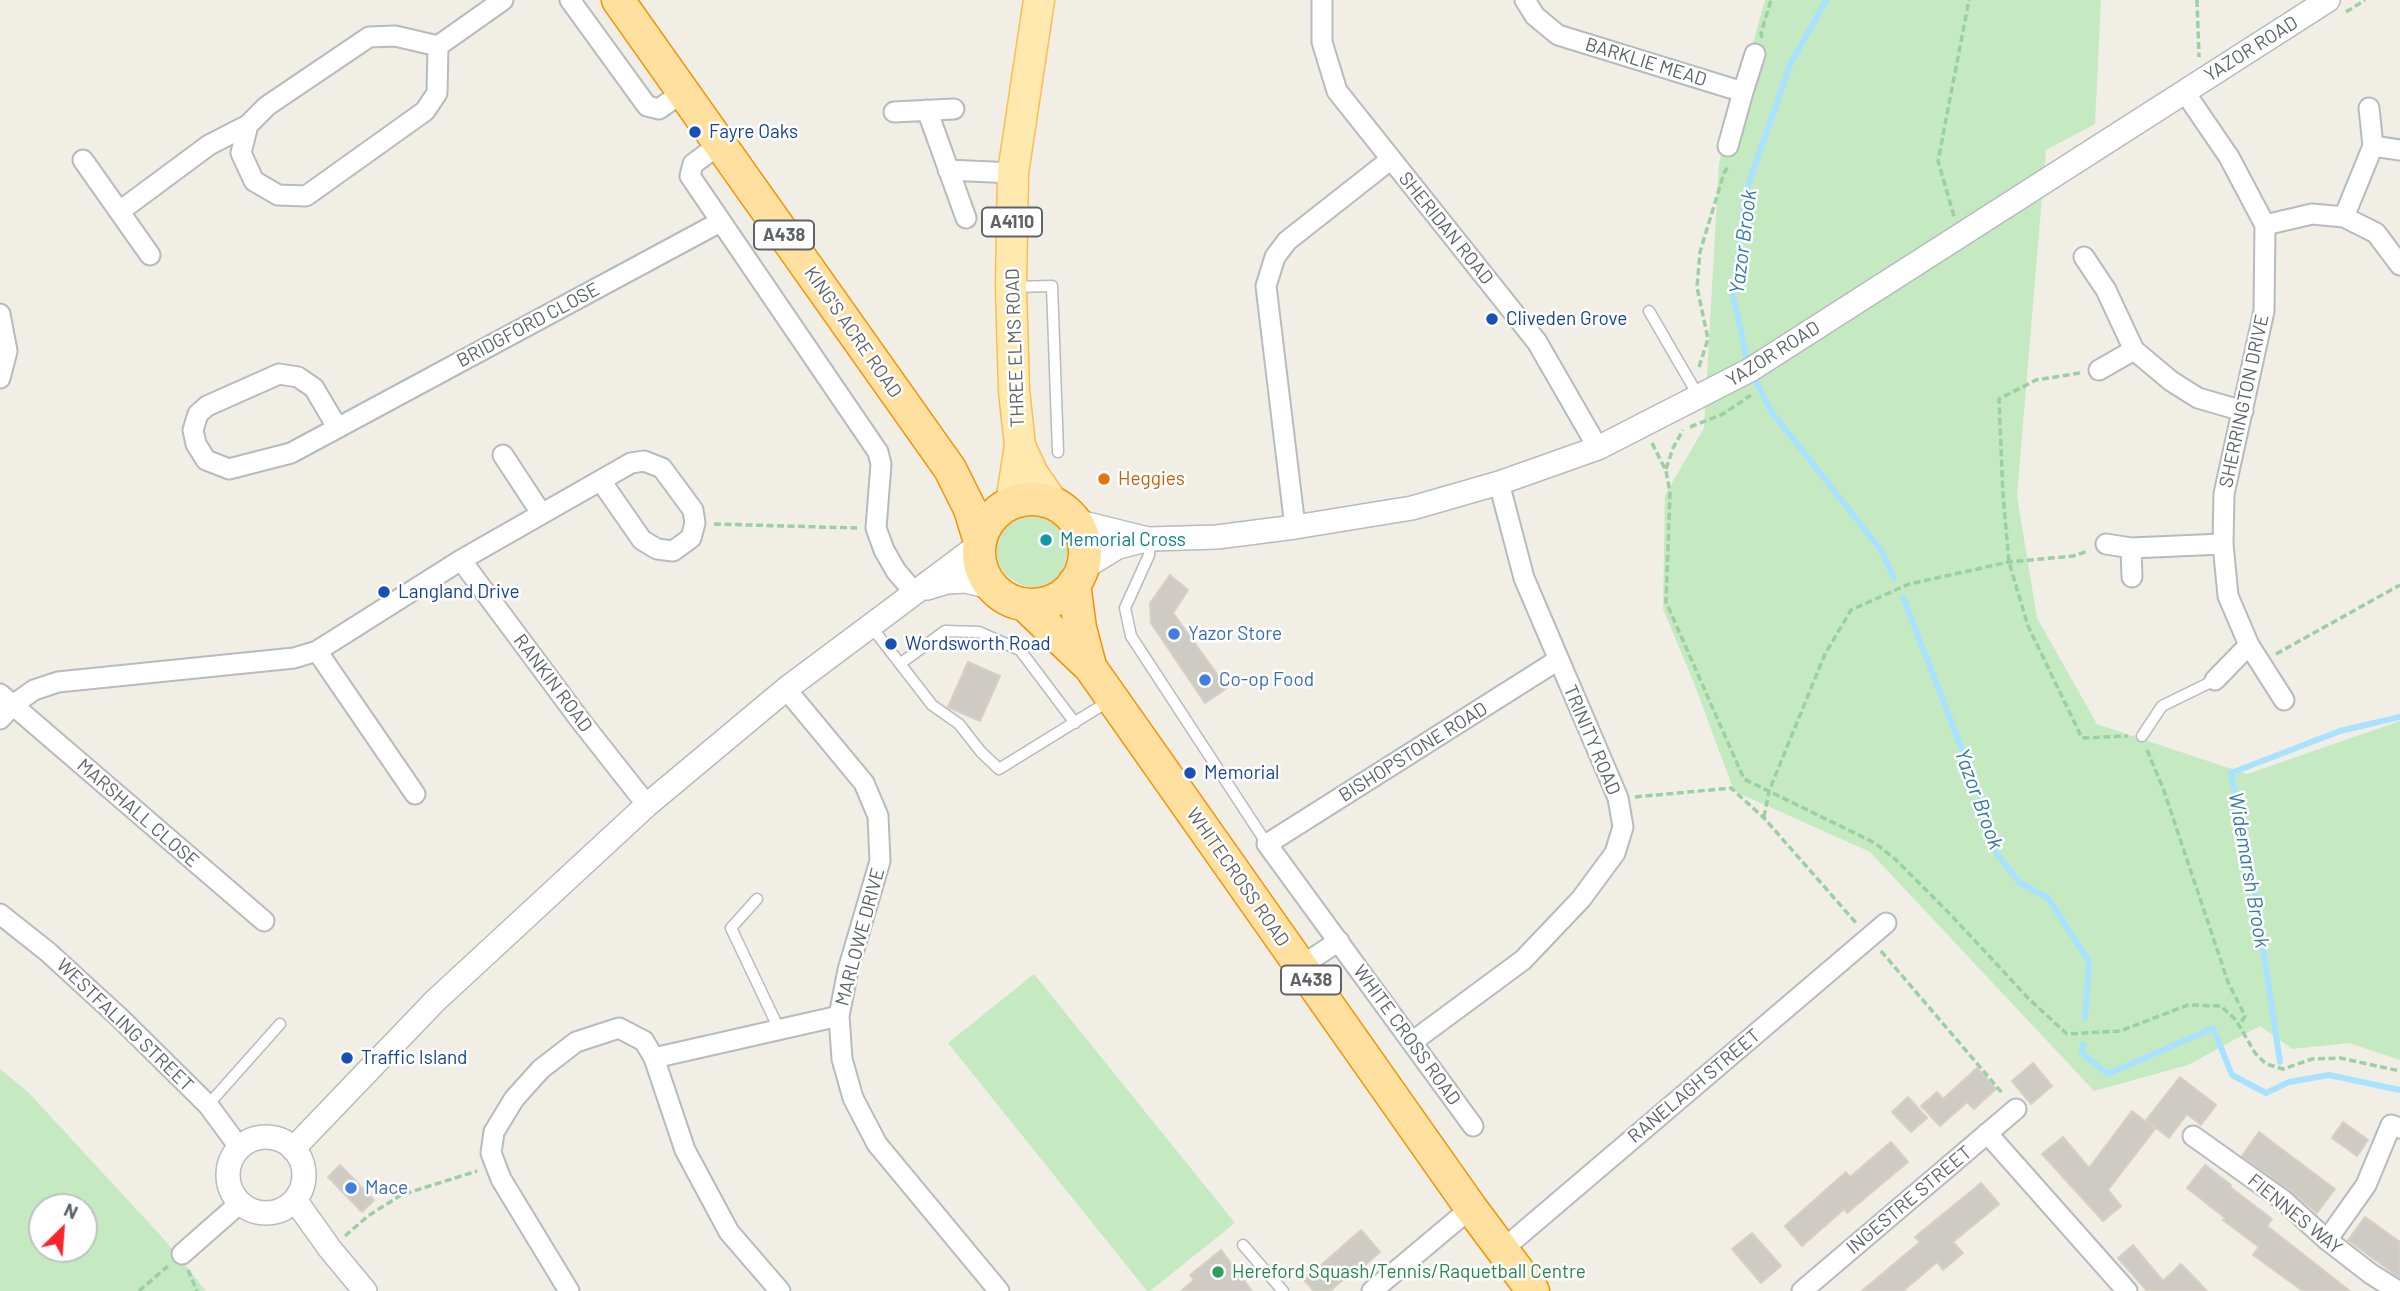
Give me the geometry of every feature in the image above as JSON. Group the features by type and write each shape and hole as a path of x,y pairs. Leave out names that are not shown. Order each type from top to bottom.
{"highway":[{"name":"KING'S ACRE ROAD","path":"618,0 950,469 970,509 980,543"},
{"name":"KING'S ACRE ROAD","path":"950,469 976,492 1008,505"},
{"name":"A438","path":"1008,505 1027,499 1039,500 1064,513 1084,544 1078,576"},
{"path":"980,543 989,521 1008,505"},
{"name":"A438","path":"980,543 980,561 994,588 1006,598 1024,604"},
{"path":"1024,604 1040,604 1058,598 1078,576"},
{"name":"WHITECROSS ROAD","path":"1078,576 1080,628 1090,667"},
{"name":"WHITECROSS ROAD","path":"1024,604 1090,667 1471,1208 1533,1291"}],"main road":[{"name":"THREE ELMS ROAD","path":"1008,505 1020,445 1014,391 1011,288 1013,173 1039,0"},
{"name":"THREE ELMS ROAD","path":"1020,445 1033,474 1064,513"}],"street":[{"path":"120,211 209,145 248,125 267,106 369,37 395,36 438,46 503,0"},
{"path":"570,0 647,106 659,109 683,92"},
{"name":"SHERIDAN ROAD","path":"1322,0 1322,41 1337,91 1537,342 1598,448"},
{"name":"BARKLIE MEAD","path":"1525,0 1535,16 1558,35 1743,92"},
{"name":"YAZOR ROAD","path":"1078,576 1118,547 1150,539 1217,537 1412,508 1499,483 1598,448 1642,426 1697,391 1750,370 2328,0"},
{"path":"248,125 242,153 254,181 278,195 306,196 425,111 437,93 438,46"},
{"path":"1731,151 1743,92 1759,50"},
{"name":"SHERRINGTON DRIVE","path":"2191,87 2265,225 2264,312 2224,494 2223,544 2228,596 2249,645 2284,700"},
{"path":"2344,217 2373,146 2369,108"},
{"path":"894,112 954,109"},
{"path":"927,110 966,218"},
{"path":"720,144 693,164 690,176 878,452 881,464 876,528 896,571 914,592"},
{"path":"2373,146 2400,150"},
{"path":"83,160 150,254"},
{"path":"1295,527 1266,286 1275,257 1287,242 1390,160"},
{"path":"948,170 1013,173"},
{"path":"2265,225 2312,214 2344,217 2376,233 2400,265"},
{"name":"BRIDGFORD CLOSE","path":"337,427 314,388 298,377 279,374 207,406 198,414 193,430 196,444 206,460 229,469 291,453 720,222"},
{"path":"2084,257 2106,290 2134,350 2171,381 2198,398 2243,411"},
{"path":"0,314 8,351 0,379"},
{"path":"2099,370 2134,350"},
{"path":"503,455 541,513"},
{"path":"4,706 34,690 58,682 294,658 317,651 461,560 631,463 644,461 662,468 693,510 695,523 691,538 673,551 657,549 642,540 601,481"},
{"name":"TRINITY ROAD","path":"1412,1042 1522,960 1581,899 1615,853 1623,827 1618,798 1524,578 1499,483"},
{"name":"YAZOR ROAD","path":"1064,513 1150,539"},
{"path":"293,1149 435,1000 648,805 786,689 980,543"},
{"path":"2106,544 2131,548 2223,544"},
{"path":"2131,548 2132,577"},
{"name":"RANKIN ROAD","path":"461,560 580,720 648,805"},
{"path":"914,592 947,582 967,581 994,588"},
{"path":"2215,680 2249,645"},
{"path":"317,651 415,793"},
{"name":"BISHOPSTONE ROAD","path":"1267,844 1558,660"},
{"name":"MARLOWE DRIVE","path":"786,689 864,783 878,816 880,861 848,971 839,1016 842,1059 853,1098 877,1144 999,1291"},
{"name":"MARSHALL CLOSE","path":"4,706 264,921"},
{"name":"WHITE CROSS ROAD","path":"1267,844 1473,1126"},
{"name":"WESTFALING STREET","path":"0,914 48,952 103,1002 208,1105 239,1147"},
{"name":"RANELAGH STREET","path":"1502,1250 1886,923"},
{"path":"1301,966 1339,941"},
{"path":"654,1058 839,1016"},
{"path":"569,1291 501,1180 491,1153 494,1132 514,1099 541,1069 576,1042 619,1028 644,1041 654,1058 685,1150 729,1232 780,1291"},
{"name":"INGESTRE STREET","path":"1802,1291 2016,1109"},
{"path":"2327,1240 2366,1185 2392,1125 2400,1128"},
{"path":"1987,1133 2127,1291"},
{"name":"FIENNES WAY","path":"2193,1136 2283,1200 2327,1240 2398,1291"},
{"path":"264,1137 277,1139 293,1149 302,1161 303,1187 285,1209 259,1213 240,1203 228,1177 230,1164 239,1147 264,1137"},
{"path":"295,1200 330,1249 365,1291"},
{"path":"182,1254 240,1203"},
{"path":"1372,1291 1471,1208"}],"lane":[{"path":"1011,288 1052,286 1058,452"},
{"path":"1649,311 1697,391"},
{"path":"1150,539 1149,555 1125,608 1131,636 1267,844"},
{"path":"870,625 932,705 959,724 981,752 999,769 1112,699"},
{"path":"901,663 945,631 979,632 1020,650 1075,723"},
{"path":"2142,736 2162,706 2215,680"},
{"path":"757,899 731,928 779,1029"},
{"path":"208,1105 280,1024"},
{"path":"1243,1245 1283,1291"}],"path":[{"path":"1759,50 1771,0"},
{"path":"1960,235 1938,161 1969,0"},
{"path":"2191,87 2197,0"},
{"path":"1697,391 1708,339 1697,287 1700,252 1731,151"},
{"path":"2099,370 2036,380 1999,399 2009,562 2028,626 2082,738 2142,736 2163,788 2228,982 2245,1016 2239,1026"},
{"path":"1642,426 1666,471 1670,492 1666,601 1744,779 1875,843 1951,915 2029,999 2067,1034 2120,1031 2188,1005 2221,1006 2266,1064 2283,1069 2312,1059 2340,1058 2400,1071"},
{"path":"1666,471 1672,448 1683,430"},
{"path":"695,523 876,528"},
{"path":"1764,818 1769,791 1825,654 1851,610 1909,584 2009,562 2073,556 2106,544"},
{"path":"2260,663 2400,585"},
{"path":"1618,798 1731,788 1764,818 2016,1109"},
{"path":"330,1249 368,1216 401,1195 496,1165"},
{"path":"139,1291 182,1254"}],"green space":[{"path":"1765,0 2101,0 2095,124 2046,150 2017,496 2037,618 2097,724 2247,774 2400,721 2400,1060 2349,1043 2292,1049 2260,1026 2188,1065 2094,1091 1870,852 1734,791 1663,609 1665,495 1704,428 1719,163"},
{"path":"1038,515 1055,522 1068,534 1073,548 1073,564 1059,583 1042,589 1021,585 1004,574 994,559 991,547 994,535 1010,516"},
{"path":"1034,974 1235,1223 1150,1291 1147,1291 948,1043"},
{"path":"0,1069 28,1092 162,1237 206,1291 0,1291"}],"building":[{"path":"1170,575 1188,590 1173,613 1227,688 1205,703 1151,623 1150,603"},
{"path":"968,662 1000,676 980,721 948,707"},
{"path":"2033,1063 2052,1086 2031,1104 2012,1081"},
{"path":"1977,1068 1996,1089 1974,1109 1967,1102 1940,1126 1921,1106 1937,1092 1943,1099"},
{"path":"2180,1077 2216,1105 2201,1125 2187,1114 2169,1138 2146,1120"},
{"path":"1908,1097 1927,1118 1911,1132 1892,1112"},
{"path":"2132,1111 2155,1129 2108,1190 2121,1206 2103,1221 2042,1154 2063,1137 2089,1168"},
{"path":"2343,1122 2368,1140 2357,1156 2332,1138"},
{"path":"2259,1132 2335,1189 2317,1213 2242,1156"},
{"path":"1891,1142 1908,1162 1847,1213 1844,1209 1802,1246 1785,1226 1846,1172 1850,1177"},
{"name":"Mace","path":"340,1165 374,1200 362,1212 328,1177"},
{"path":"2205,1165 2272,1219 2267,1226 2350,1291 2303,1291 2253,1255 2259,1247 2187,1188"},
{"path":"1981,1183 1999,1204 1953,1242 1963,1253 1943,1270 1937,1262 1903,1291 1862,1291 1920,1242 1915,1237"},
{"path":"2365,1217 2400,1242 2400,1278 2348,1240"},
{"path":"1361,1230 1380,1252 1363,1267 1361,1264 1330,1291 1314,1291 1304,1280"},
{"path":"1752,1233 1781,1266 1761,1283 1732,1249"},
{"path":"2133,1245 2163,1281 2181,1264 2207,1291 2147,1291 2118,1258"},
{"name":"Hereford Squash/Tennis/Raquetball Centre","path":"1221,1250 1252,1291 1181,1291 1194,1280 1190,1275"}],"waterway":[{"name":"Yazor Brook","path":"1748,364 1733,295 1746,191 1790,65 1826,0"},
{"name":"Yazor Brook","path":"1752,374 1771,411 1881,550 1894,578"},
{"name":"Yazor Brook","path":"1903,597 1977,788 1996,853 2019,882 2048,898 2089,961 2085,1018"},
{"name":"Widemarsh Brook","path":"2280,1062 2255,894 2231,773 2340,731 2400,717"},
{"name":"Yazor Brook","path":"2083,1044 2082,1053 2108,1074 2213,1028 2232,1075 2266,1093 2289,1082 2329,1075 2400,1090"}],"place":[{"name":"Fayre Oaks","path":"695,132"},
{"name":"Cliveden Grove","path":"1492,319"},
{"name":"Heggies","path":"1104,479"},
{"name":"Memorial Cross","path":"1046,540"},
{"name":"Langland Drive","path":"384,592"},
{"name":"Yazor Store","path":"1174,634"},
{"name":"Wordsworth Road","path":"891,644"},
{"name":"Co-op Food","path":"1205,680"},
{"name":"Memorial","path":"1190,773"},
{"name":"Traffic Island","path":"347,1058"},
{"name":"Mace","path":"351,1188"},
{"name":"Hereford Squash/Tennis/Raquetball Centre","path":"1218,1272"}]}
